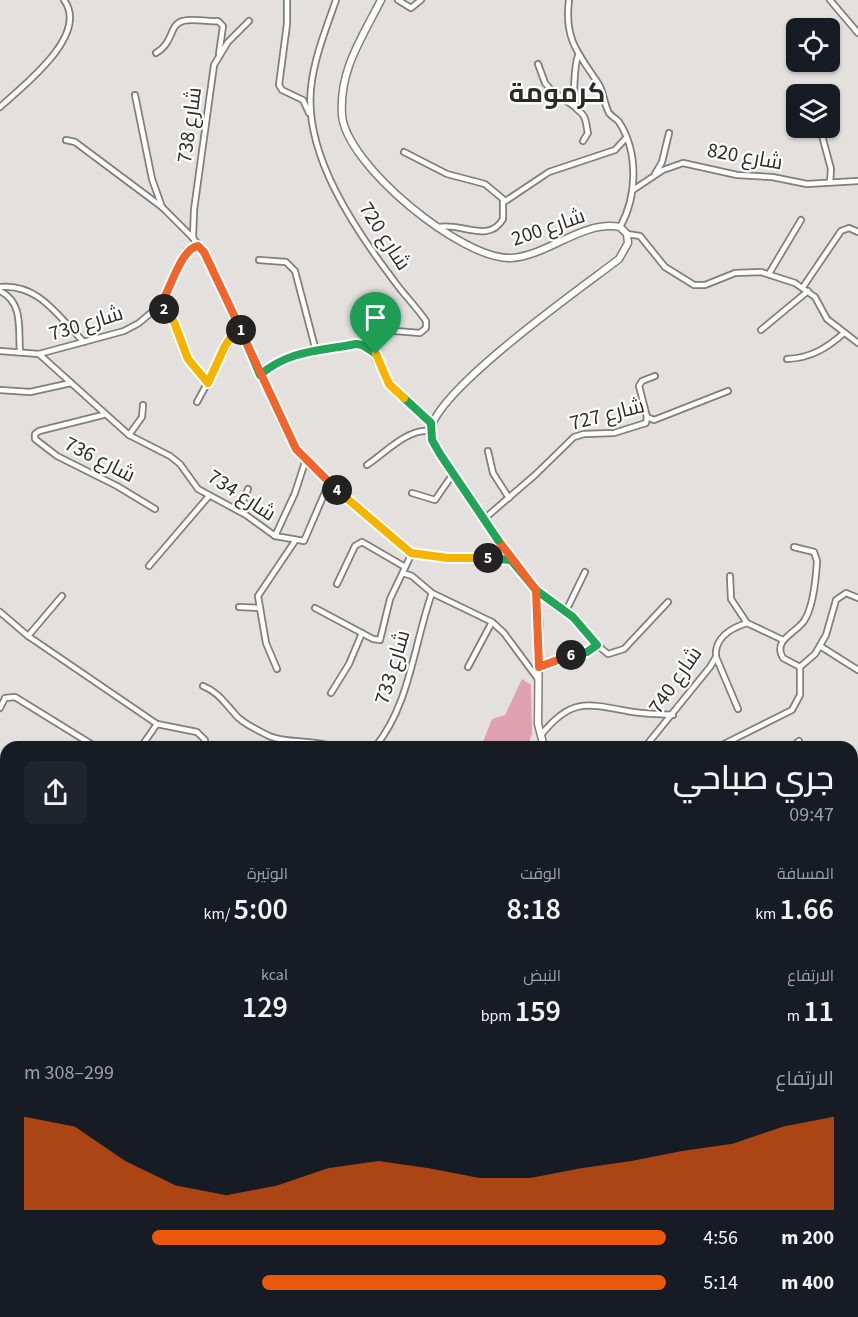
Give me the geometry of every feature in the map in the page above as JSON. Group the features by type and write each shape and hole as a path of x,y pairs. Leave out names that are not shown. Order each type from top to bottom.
{"main road":[{"name":"شارع 200","path":"381,0 358,41 342,87 345,130 353,147 377,178 439,227 468,246 510,258 598,227 620,227"},
{"path":"542,741 537,716 539,667 536,590 511,560 453,474 432,440 431,423 440,407 472,374 619,259 628,243 627,234 620,227"}],"street":[{"path":"0,107 39,72 65,38 70,12 64,0"},
{"path":"287,0 287,24 278,80 282,90 303,100 312,124"},
{"name":"شارع 720","path":"336,0 310,91 312,124 319,151 345,206 383,266 426,321 426,328 420,333 388,329 379,333 374,342 376,354"},
{"path":"398,0 411,8 421,0"},
{"path":"568,0 568,25 578,56 598,84 609,113 619,122 632,157 633,190 628,214 620,227"},
{"path":"830,0 858,33"},
{"path":"156,53 169,44 175,25 180,22 218,21 223,26 218,56"},
{"name":"شارع 738","path":"193,238 194,210 213,69 218,56 249,21"},
{"path":"575,107 574,66 578,56"},
{"path":"538,64 545,83 586,119 588,134 584,141"},
{"path":"135,95 152,179 162,207"},
{"path":"650,177 662,162 669,133"},
{"path":"823,138 831,169 830,182"},
{"path":"504,202 549,172 611,152 626,139"},
{"path":"66,140 82,147 162,207 204,252 284,428 305,462 411,553 448,558 511,560"},
{"path":"404,152 447,174 485,184 498,192 504,202 502,223 488,230 468,231 449,225 439,227"},
{"name":"شارع 820","path":"633,190 650,177 683,163 737,175 772,177 807,184 858,181"},
{"path":"770,272 801,220"},
{"path":"803,287 842,231 849,228 858,232"},
{"path":"627,234 640,236 665,267 694,285 705,285 735,273 770,272 803,287 819,304 827,319 858,343"},
{"name":"شارع 730","path":"0,351 39,354 124,331 160,305 186,251 198,246"},
{"path":"259,260 286,262 295,271 316,351"},
{"path":"0,289 14,286 36,294 84,342"},
{"path":"0,289 12,297 17,308 20,352"},
{"path":"761,330 808,291"},
{"path":"160,305 174,322 188,359 208,383"},
{"path":"197,402 225,346 239,325"},
{"path":"787,359 802,358 824,349 844,333"},
{"path":"260,375 285,357 356,344 362,345 376,354 389,384 431,423"},
{"name":"شارع 734","path":"39,354 129,435 170,456 180,464 198,489 239,511 275,536 301,543 307,538 329,483"},
{"path":"647,417 639,386 642,381 655,376"},
{"path":"0,390 30,392 71,383"},
{"name":"شارع 727","path":"484,519 573,437 584,434 614,433 646,423 647,417 654,420 728,391"},
{"path":"129,435 142,417 143,405"},
{"name":"شارع 736","path":"103,414 43,430 35,434 36,442 57,456 155,509"},
{"path":"367,465 410,435 420,430 430,431"},
{"path":"488,451 493,473 509,498"},
{"path":"275,536 295,493 305,462"},
{"path":"412,493 435,500 453,474"},
{"path":"239,511 248,489"},
{"path":"149,566 209,496"},
{"path":"277,669 266,644 258,596 295,541"},
{"path":"337,584 355,546 362,542 404,570 432,593 492,622 504,633 538,680"},
{"path":"794,547 814,552 817,561 807,617 783,640 781,654 787,661 801,667"},
{"path":"315,608 377,641 382,638 388,604 411,553"},
{"path":"566,611 585,572"},
{"path":"730,576 731,598 747,623 783,640"},
{"path":"536,590 566,611 608,654 616,654 624,649 668,602"},
{"name":"شارع 733","path":"380,741 395,712 432,593"},
{"path":"730,741 792,710 800,695 801,667 820,646 831,626 836,600 846,593 858,598"},
{"path":"28,636 62,596"},
{"path":"239,607 259,608"},
{"path":"0,612 28,636 157,724 197,732 205,741"},
{"path":"468,667 492,622"},
{"name":"شارع 740","path":"650,741 673,715 716,657 715,648 721,638 747,623"},
{"path":"331,693 349,664 362,633"},
{"path":"539,667 559,658 587,652 597,645"},
{"path":"820,646 858,670"},
{"path":"716,657 738,709"},
{"path":"203,686 226,701 236,716 274,738 314,741"},
{"path":"0,708 5,698 15,697 86,741"},
{"path":"541,735 562,712 578,706 597,705 637,713 673,715"},
{"path":"145,741 157,724"}],"shaded area":[{"path":"522,679 531,685 532,734 529,741 483,741 492,719 505,715"}],"district":[{"name":"كرمومة","path":"557,93"}],"route":[{"path":"376,354 367,347 356,344 293,355 278,360 260,375 234,314 204,252 198,246 193,246 186,251 168,293 160,305 174,322 181,347 188,359 208,383 225,346 239,325 260,375 284,428 305,462 401,546 411,553 448,558 511,560 536,590 566,611 586,631 597,645 592,650 559,658 539,667 536,590 511,560 440,454 432,440 431,423 389,384 376,354"}]}
